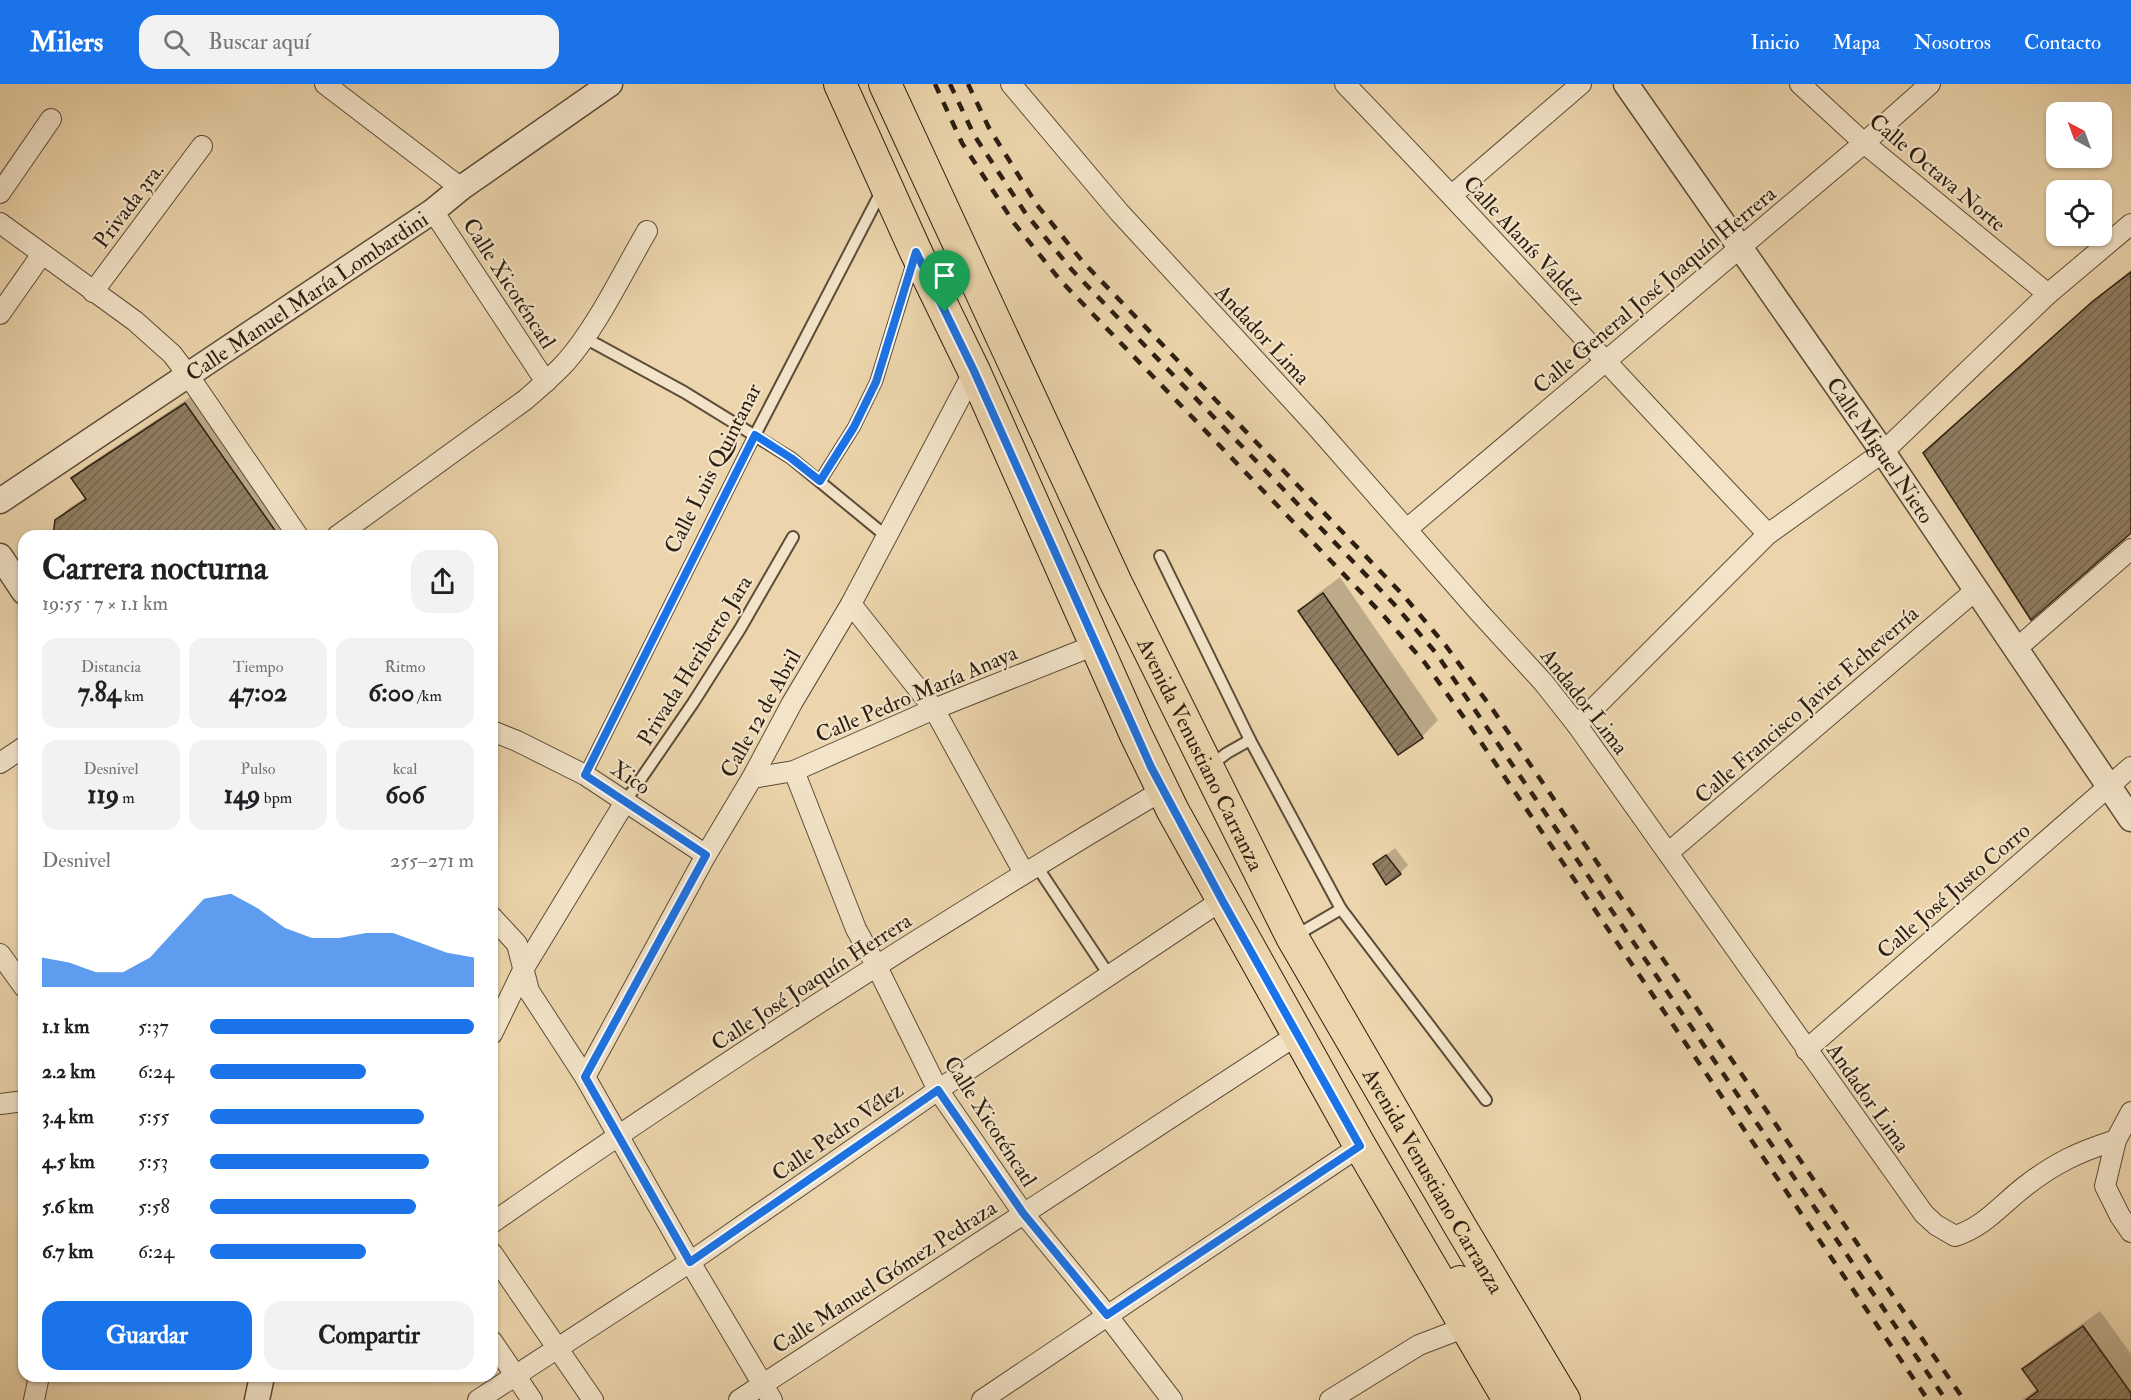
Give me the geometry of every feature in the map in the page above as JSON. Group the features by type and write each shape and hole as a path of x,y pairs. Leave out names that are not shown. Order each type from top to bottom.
{"main road":[{"name":"Avenida Venustiano Carranza","path":"840,84 916,252 974,371 1095,645 1163,790 1297,1035 1509,1400"},
{"name":"Avenida Venustiano Carranza","path":"885,84 1115,580 1292,938 1563,1398"},
{"path":"1422,1252 1448,1270 1472,1295 1526,1384 1543,1397 1563,1398"}],"street":[{"path":"325,84 460,188"},
{"name":"Calle Manuel María Lombardini","path":"0,501 433,211 460,188 610,84"},
{"name":"Andador Lima","path":"1011,84 1119,212 1315,425 1478,611 1543,681 1577,725 1924,1214 1936,1225 1955,1236 1968,1232 1982,1224 2022,1189 2066,1158 2116,1140"},
{"name":"Calle Alanís Valdez","path":"1345,84 1452,195 1605,362 1768,534"},
{"path":"1452,195 1581,84"},
{"name":"Calle Miguel Nieto","path":"1626,84 1883,452 2131,819"},
{"name":"Calle Octava Norte","path":"1800,84 1864,143 2048,294"},
{"name":"Calle General José Joaquín Herrera","path":"1407,529 1864,143 1930,84"},
{"path":"0,193 51,119"},
{"name":"Privada 3ra.","path":"93,292 202,146"},
{"name":"Calle Xicoténcatl","path":"433,211 546,382"},
{"path":"0,224 135,321 171,354 189,375 294,530"},
{"path":"1577,725 1768,534 1883,452 2048,294 2131,224"},
{"path":"345,530 507,414 546,382 585,338 647,231"},
{"path":"0,314 42,254"},
{"name":"Calle 12 de Abril","path":"585,1077 706,855 851,604 974,371"},
{"path":"2016,649 2131,549"},
{"path":"0,556 18,583"},
{"name":"Calle Francisco Javier Echeverría","path":"1668,853 1976,590"},
{"path":"851,604 933,709 1030,869"},
{"name":"Calle Pedro María Anaya","path":"752,778 794,771 933,709 1095,645"},
{"name":"Xico","path":"498,733 585,775 706,855"},
{"path":"0,763 18,751"},
{"name":"Calle José Justo Corro","path":"1806,1050 2131,767"},
{"name":"Calle Xicoténcatl","path":"794,771 856,930 876,965 938,1090 1023,1213 1107,1315 1172,1400"},
{"name":"Calle José Joaquín Herrera","path":"498,1219 617,1135 876,965 1163,790"},
{"path":"498,1022 524,968 625,802"},
{"name":"Calle Pedro Vélez","path":"478,1400 690,1262 938,1090 1222,900"},
{"path":"498,924 517,945 529,991 585,1077 767,1392"},
{"path":"0,954 18,979"},
{"name":"Calle Manuel Gómez Pedraza","path":"739,1400 767,1392 1023,1213 1297,1035"},
{"path":"0,1104 18,1102"},
{"path":"2127,1217 2105,1186 2116,1140 2131,1112"},
{"path":"982,1400 1360,1146"},
{"path":"498,1262 593,1400"},
{"path":"1330,1400 1419,1345 1466,1327"},
{"path":"498,1350 532,1400"},
{"path":"34,1400 38,1382"}],"lane":[{"name":"Calle Luis Quintanar","path":"585,775 755,435 885,184"},
{"path":"820,481 854,427 876,382 916,252"},
{"path":"585,338 684,392 791,458 886,536"},
{"name":"Privada Heriberto Jara","path":"625,802 693,703 740,629 793,537"},
{"path":"1160,556 1250,740 1341,909 1486,1100"},
{"path":"1207,768 1250,740"},
{"path":"1030,869 1109,975"},
{"path":"1292,938 1341,909"}],"building":[{"path":"2131,272 2131,533 2031,620 1923,453 2093,301"},
{"path":"185,403 275,530 54,530 55,520 86,499 71,478"},
{"path":"1323,593 1423,738 1398,755 1298,611"},
{"path":"1386,855 1401,874 1386,885 1373,864"},
{"path":"2083,1326 2131,1393 2131,1400 2026,1400 2038,1391 2022,1369"}],"railway":[{"path":"935,84 962,143 1014,223 1060,280 1383,615 1425,663 1928,1400"},
{"path":"950,84 974,135 1026,214 1072,270 1394,604 1436,653 1946,1400"},
{"path":"968,84 989,128 1037,205 1083,262 1404,596 1446,646 1493,710 1964,1400"}],"route":[{"path":"916,252 945,312 974,371 1151,767 1222,900 1360,1146 1107,1315 1023,1213 938,1090 690,1262 585,1077 706,855 585,775 755,435 791,458 820,481 854,427 876,382 916,252"}]}
